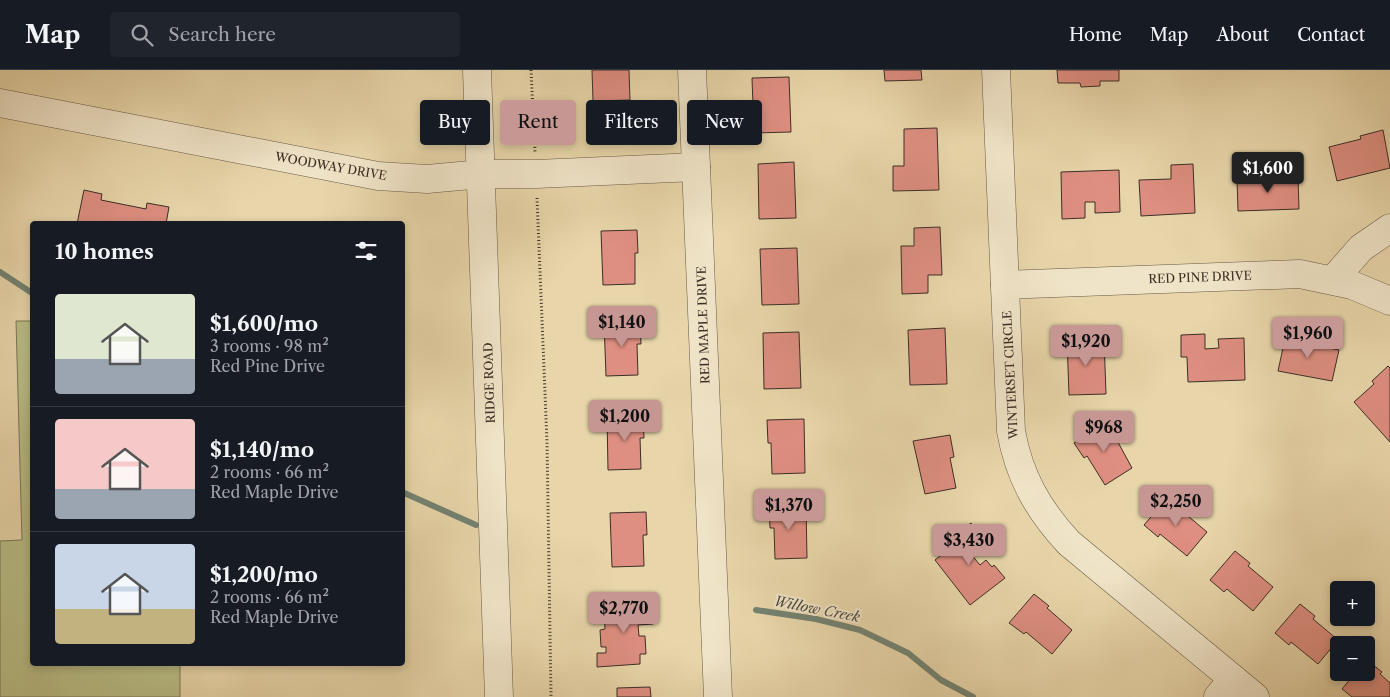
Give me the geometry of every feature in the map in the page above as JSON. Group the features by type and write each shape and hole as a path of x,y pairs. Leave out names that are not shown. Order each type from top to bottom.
{"street":[{"name":"RIDGE ROAD","path":"476,70 482,174 499,697"},
{"name":"RED MAPLE DRIVE","path":"692,70 718,697"},
{"name":"WINTERSET CIRCLE","path":"996,70 1011,432 1020,469 1033,498 1069,543 1226,688 1255,697"},
{"name":"WOODWAY DRIVE","path":"0,103 378,176 427,179 482,174 536,174 696,167"},
{"path":"1333,280 1361,248 1390,228"},
{"name":"RED PINE DRIVE","path":"1005,285 1300,274 1352,285 1390,301"}],"path":[{"path":"532,70 547,442 551,697"}],"green space":[{"path":"16,321 30,321 30,666 180,666 180,697 0,697 0,541 22,540"}],"building":[{"path":"592,70 629,70 630,100 593,100"},
{"path":"884,70 921,70 922,80 885,81"},
{"path":"1057,70 1119,70 1119,81 1100,81 1100,86 1081,87 1080,83 1058,83"},
{"path":"789,77 791,132 762,133 762,100 753,100 752,78"},
{"path":"937,128 939,190 893,191 893,166 904,166 904,129"},
{"path":"1383,130 1390,168 1337,181 1329,147 1361,139 1360,136"},
{"path":"794,162 796,218 759,219 758,164"},
{"path":"1193,164 1195,213 1141,216 1139,180 1171,179 1171,165"},
{"path":"1119,170 1120,212 1095,213 1095,202 1085,202 1085,218 1062,219 1061,172"},
{"path":"1298,177 1299,209 1238,211 1237,179"},
{"path":"84,190 102,194 101,200 146,209 147,203 169,207 167,221 78,221"},
{"path":"940,227 942,275 928,275 928,293 902,294 901,246 914,246 914,228"},
{"path":"637,230 638,253 635,253 635,284 603,285 601,231"},
{"path":"797,248 799,304 762,305 760,249"},
{"path":"640,321 641,344 637,344 638,375 606,376 604,322"},
{"path":"945,328 947,384 910,385 908,330"},
{"path":"799,332 801,388 764,389 763,333"},
{"path":"1205,334 1205,349 1219,348 1218,339 1244,338 1245,380 1188,382 1187,357 1181,357 1181,335"},
{"path":"1286,334 1307,338 1306,343 1339,350 1332,381 1278,371"},
{"path":"1104,339 1106,394 1069,395 1067,340"},
{"path":"1388,366 1390,368 1390,442 1354,402 1374,384 1372,381"},
{"path":"643,415 644,438 640,438 641,469 608,470 607,416"},
{"path":"804,419 805,473 772,474 771,443 768,443 767,420"},
{"path":"1107,422 1132,468 1105,485 1087,456 1084,458 1074,443"},
{"path":"950,435 954,457 950,458 956,488 925,494 913,441"},
{"path":"1169,496 1184,509 1182,511 1207,532 1187,556 1160,534 1158,537 1144,525"},
{"path":"806,504 807,558 775,559 774,528 770,528 769,505"},
{"path":"646,512 647,535 643,535 644,566 612,567 610,513"},
{"path":"971,523 985,542 970,553 980,565 986,560 992,567 994,565 1005,578 970,605 935,560 955,544 951,539"},
{"path":"1235,551 1250,563 1248,566 1273,587 1253,611 1227,589 1224,592 1210,580"},
{"path":"1034,594 1049,606 1047,608 1072,630 1052,654 1026,632 1024,634 1009,623"},
{"path":"652,600 653,624 638,625 639,636 645,636 646,654 640,654 640,664 597,667 597,653 606,653 606,647 601,647 600,630 605,629 604,606"},
{"path":"1300,604 1315,616 1313,619 1333,636 1330,636 1330,650 1318,664 1291,642 1289,645 1275,633"},
{"path":"1375,666 1390,683 1390,697 1352,697 1342,689 1349,681 1375,681"},
{"path":"650,687 651,697 617,697 617,688"}],"waterway":[{"name":"Willow Creek","path":"0,272 30,292"},
{"name":"Willow Creek","path":"405,493 476,525"},
{"name":"Willow Creek","path":"756,610 816,619 860,630 908,653 941,680 973,697"}]}
